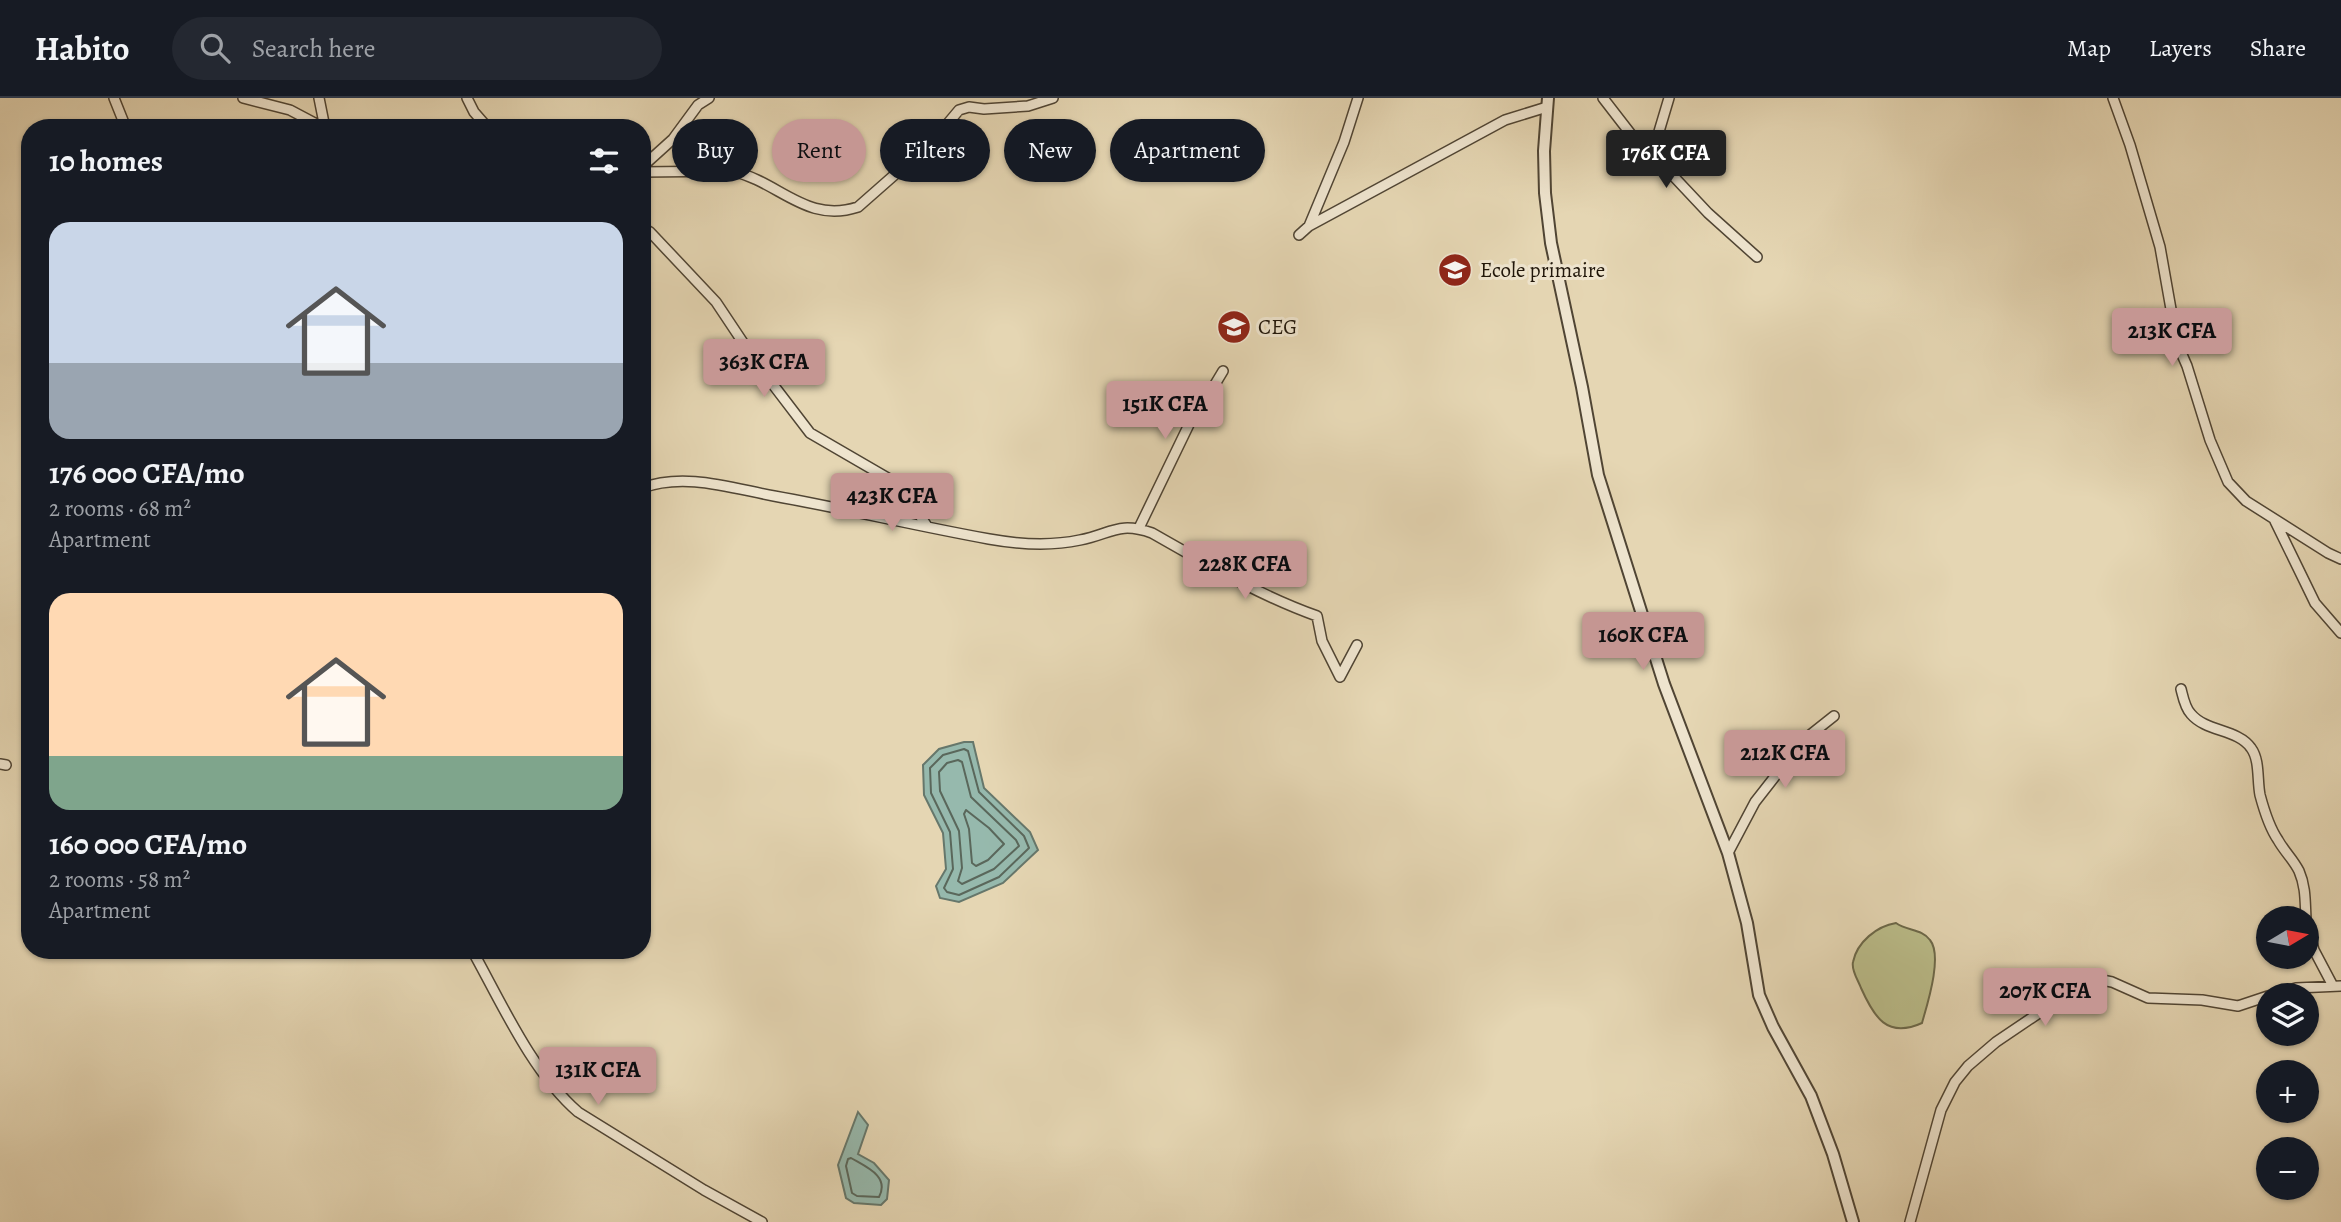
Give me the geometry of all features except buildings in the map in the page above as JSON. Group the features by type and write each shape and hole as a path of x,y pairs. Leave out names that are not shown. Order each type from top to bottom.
{"street":[{"path":"114,98 122,119"},
{"path":"243,98 290,110 308,119"},
{"path":"319,98 323,119"},
{"path":"467,98 480,119"},
{"path":"651,159 673,139 698,105 709,98"},
{"path":"651,173 732,171 747,174 820,212 845,211 858,207 927,148 959,110 970,107 984,109 1028,106 1054,98"},
{"path":"1309,226 1359,98"},
{"path":"1603,98 1637,142 1707,213 1757,257"},
{"path":"1652,155 1669,98"},
{"path":"2113,98 2160,247 2177,343 2210,440 2228,482 2236,493 2275,520 2341,559"},
{"path":"1298,235 1309,226 1505,120 1547,102 1545,193 1551,243 1583,387 1598,475 1664,684 1728,853 1747,923 1759,995 1773,1027 1811,1096 1833,1154 1853,1222"},
{"path":"651,233 716,302 758,365 810,433 891,480 908,498 927,526"},
{"path":"1139,528 1196,410 1223,371"},
{"path":"651,484 660,481 697,482 855,510 992,540 1049,543 1080,540 1117,528 1139,528 1233,579 1290,607 1317,616 1322,641 1340,677 1357,645"},
{"path":"2275,520 2315,603 2341,633"},
{"path":"2181,689 2191,714 2198,720 2245,740 2251,747 2268,822 2277,840 2293,860 2304,887 2305,906"},
{"path":"1728,853 1755,802 1791,755 1822,723 1834,716"},
{"path":"2319,958 2337,986 2319,987"},
{"path":"477,959 536,1064 560,1096 578,1112 756,1220"},
{"path":"1910,1222 1941,1110 1955,1082 1979,1055 2080,986 2094,980 2102,980 2148,998 2202,1000 2238,1006 2256,1000"}],"green space":[{"path":"1896,923 1927,936 1934,947 1935,957 1933,981 1922,1023 1900,1028 1883,1022 1871,1008 1853,965 1855,955 1869,936"}],"water":[{"path":"973,742 984,788 1030,832 1038,850 1003,883 959,902 940,898 936,886 946,869 943,833 924,795 923,765 939,749"},
{"path":"858,1112 868,1125 858,1154 874,1163 889,1180 887,1199 881,1205 854,1203 846,1198 838,1165"}],"place":[{"name":"Ecole primaire","path":"1455,270"},
{"name":"CEG","path":"1234,327"}]}
